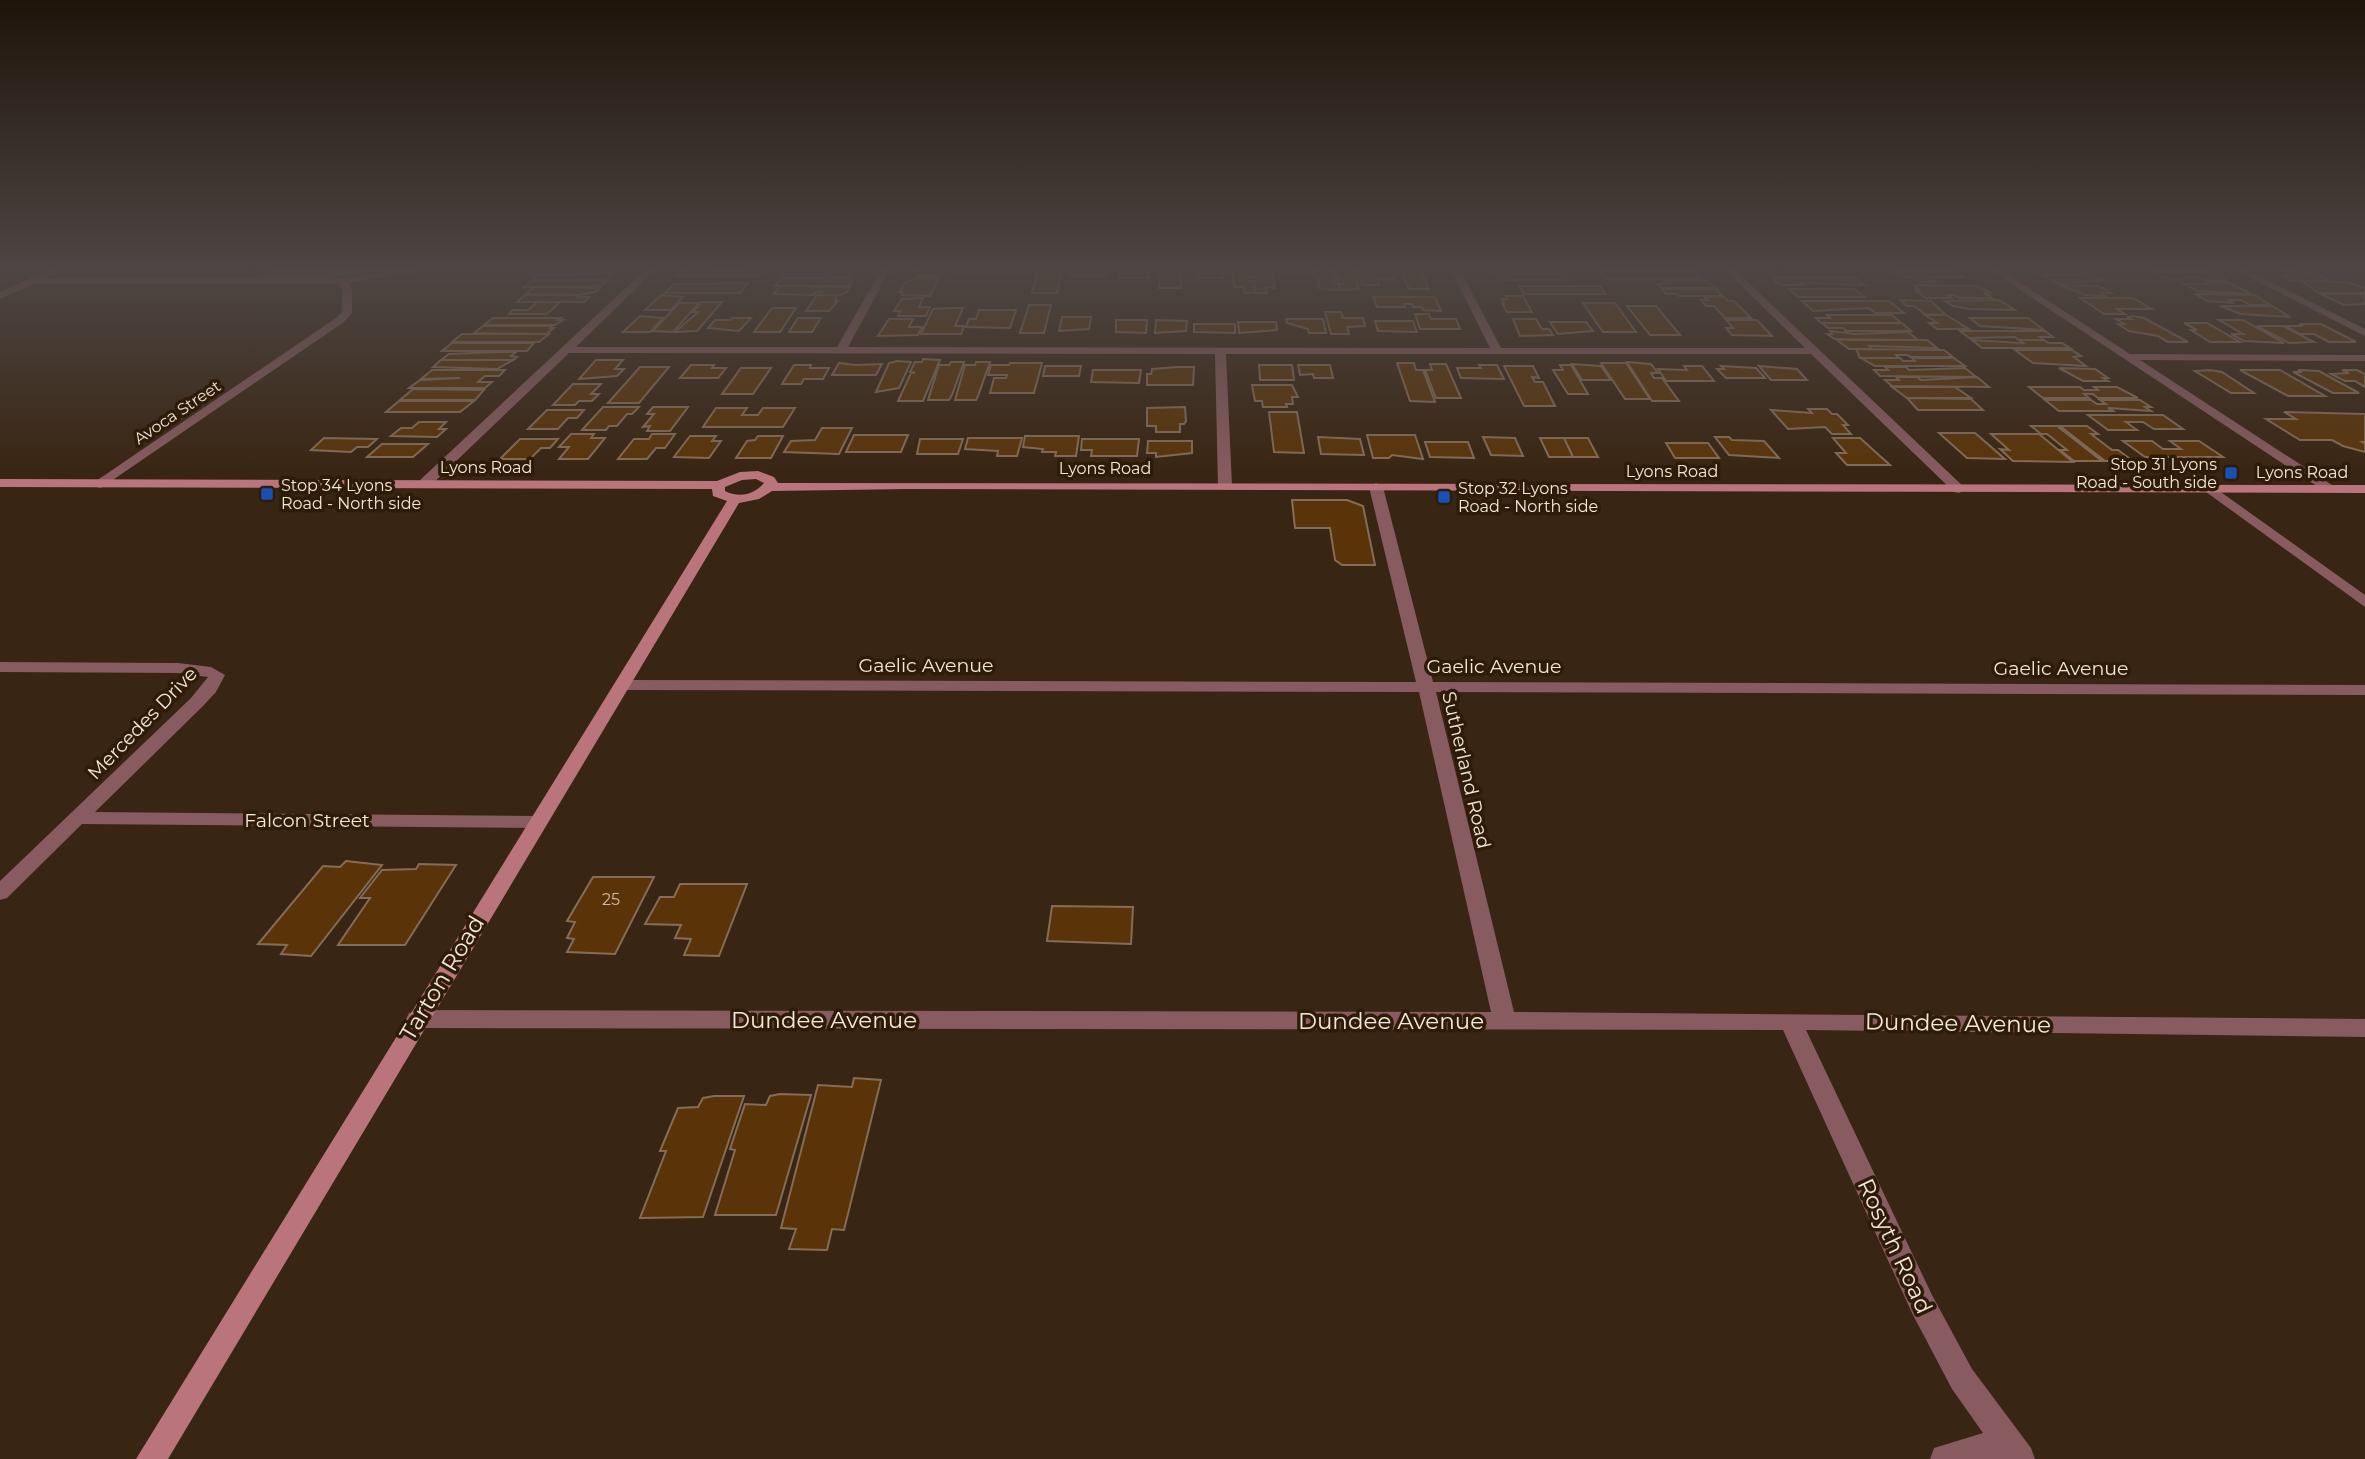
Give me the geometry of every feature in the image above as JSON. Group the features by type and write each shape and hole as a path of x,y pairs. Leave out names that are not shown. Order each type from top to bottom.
{"street":[{"name":"Avoca Street","path":"101,484 317,336"},
{"path":"424,484 580,336"},
{"path":"841,350 849,336"},
{"path":"1489,336 1496,349"},
{"path":"1797,336 1959,489"},
{"path":"2096,336 2332,489"},
{"path":"565,350 1812,351"},
{"path":"1220,350 1224,486"},
{"path":"2128,357 2365,358"},
{"path":"758,475 769,480 770,487 752,497 727,492 740,476 758,475"},
{"name":"Lyons Road","path":"0,483 424,484 727,492"},
{"name":"Lyons Road","path":"770,487 2365,489"},
{"name":"Sutherland Road","path":"1376,487 1505,1021"},
{"path":"2211,489 2365,601"},
{"name":"Tarton Road","path":"151,1459 622,685 727,492"},
{"name":"Mercedes Drive","path":"0,667 178,668 205,670 217,675 204,695 0,893"},
{"name":"Gaelic Avenue","path":"622,685 2365,690"},
{"name":"Falcon Street","path":"78,818 537,822"},
{"name":"Dundee Avenue","path":"417,1019 1790,1021 2365,1028"},
{"name":"Rosyth Road","path":"1790,1021 1922,1304 1962,1380 2014,1450"},
{"path":"1945,1459 2014,1450"}],"building":[{"path":"459,336 546,336 539,342 452,342"},
{"path":"1830,336 1913,336 1918,340 1835,339"},
{"path":"1967,336 2053,337 2040,337 2044,340 2019,340 2015,337"},
{"path":"2158,336 2177,336 2188,342 2168,342"},
{"path":"2201,336 2230,336 2240,342 2210,342"},
{"path":"2235,336 2272,336 2284,343 2244,341"},
{"path":"2276,336 2303,336 2314,342 2289,343"},
{"path":"2318,336 2345,336 2356,342 2329,342"},
{"path":"1837,340 1927,340 1937,348 1869,346 1872,349 1849,349"},
{"path":"1972,340 2023,343 2019,340 2044,340 2049,343 2062,343 2070,348 1982,348"},
{"path":"452,343 534,343 527,351 442,351"},
{"path":"1856,349 1944,350 1953,357 1896,355 1899,358 1860,358"},
{"path":"2015,350 2072,350 2081,356 2074,357 2086,366 2033,363"},
{"path":"516,352 511,356 517,357 513,360 441,360 449,354"},
{"path":"1861,358 1900,358 1903,361 1915,361 1912,358 1954,358 1965,366 1875,366"},
{"path":"923,359 940,360 923,401 898,401 911,373 915,373 910,372 915,362 922,362"},
{"path":"441,360 513,360 497,369 433,367"},
{"path":"596,360 623,360 615,369 624,369 617,376 579,379"},
{"path":"911,362 899,388 876,392 889,363"},
{"path":"951,362 964,362 949,400 928,400 939,365 949,365"},
{"path":"976,362 990,362 976,400 955,400 965,365 975,365"},
{"path":"1627,362 1651,364 1658,373 1651,373 1654,378 1662,378 1679,401 1652,401"},
{"path":"839,363 882,364 876,375 832,375"},
{"path":"1042,363 1034,393 990,393 994,378 1006,378 1007,375 988,375 991,365"},
{"path":"1397,363 1414,363 1416,370 1423,370 1435,402 1410,401"},
{"path":"1601,363 1626,363 1650,399 1625,399"},
{"path":"1430,364 1446,364 1461,398 1436,398 1425,370 1432,370"},
{"path":"1572,364 1601,366 1611,380 1582,380"},
{"path":"691,365 726,368 718,378 680,378"},
{"path":"794,365 829,368 823,379 804,379 801,384 782,384"},
{"path":"1259,365 1292,365 1294,380 1260,380"},
{"path":"1298,365 1330,365 1333,378 1314,378 1313,374 1300,375"},
{"path":"1479,365 1497,365 1504,379 1461,378 1457,368 1481,368"},
{"path":"1560,365 1571,365 1588,394 1568,394 1553,370 1563,370"},
{"path":"1045,366 1081,366 1079,376 1043,376"},
{"path":"1504,366 1533,366 1539,378 1532,377 1535,382 1543,382 1555,406 1524,406"},
{"path":"1684,366 1702,366 1714,381 1666,381 1658,369 1687,370"},
{"path":"1721,366 1756,368 1765,378 1726,378 1717,369 1724,369"},
{"path":"1759,366 1797,369 1807,380 1771,380"},
{"path":"640,367 669,367 639,403 608,403"},
{"path":"1194,367 1193,385 1147,385 1147,374 1151,374 1152,369"},
{"path":"1885,367 1906,367 1909,370 1965,368 1976,377 1880,376 1874,370 1888,370"},
{"path":"741,368 771,368 753,394 722,394"},
{"path":"2059,368 2095,369 2108,378 2103,378 2108,381 2083,381"},
{"path":"432,370 505,370 499,376 485,376 478,382 492,382 485,388 409,388 420,380 460,378 421,379"},
{"path":"1093,370 1141,370 1139,383 1091,382"},
{"path":"2240,370 2280,370 2325,396 2288,396"},
{"path":"2298,370 2319,371 2359,393 2333,393 2293,372 2302,372"},
{"path":"2342,370 2357,370 2365,374 2365,387 2331,374 2349,373"},
{"path":"2195,371 2222,372 2254,393 2231,393"},
{"path":"1896,377 1917,377 1921,380 1977,377 1989,387 1892,386 1885,380 1899,380"},
{"path":"573,384 601,384 591,394 599,394 592,401 579,401 575,405 553,405"},
{"path":"1252,385 1292,385 1298,397 1292,397 1293,404 1286,404 1287,407 1263,407 1262,401 1255,401"},
{"path":"1892,387 1955,387 1971,398 1907,398"},
{"path":"2029,387 2080,387 2084,390 2098,390 2094,387 2117,387 2138,398 2098,398 2093,394 2084,394 2089,398 2043,398"},
{"path":"413,389 484,390 475,400 400,400"},
{"path":"1907,398 1971,399 1983,410 1918,410"},
{"path":"2045,400 2091,400 2097,404 2106,404 2100,400 2140,400 2151,407 2145,407 2151,411 2108,408 2113,411 2059,411"},
{"path":"399,401 474,401 460,412 386,412"},
{"path":"603,407 639,407 632,414 627,414 617,426 609,426 606,430 582,430"},
{"path":"653,407 688,407 670,431 647,431 650,426 643,427 654,414 647,414"},
{"path":"1185,407 1186,421 1180,424 1180,432 1156,432 1156,426 1147,426 1147,408"},
{"path":"716,408 747,408 742,415 758,415 763,408 795,408 783,427 703,427"},
{"path":"1808,409 1827,409 1832,414 1837,414 1848,425 1843,425 1851,434 1832,434 1825,427 1788,429 1771,410 1812,413"},
{"path":"547,410 584,410 577,418 568,418 558,429 528,429"},
{"path":"1269,412 1297,412 1304,453 1274,452"},
{"path":"2284,412 2365,414 2365,442 2362,442 2365,444 2365,452 2332,440 2300,440 2266,419 2296,419"},
{"path":"2088,415 2163,415 2183,429 2154,429 2143,422 2126,422 2137,430 2108,430"},
{"path":"419,422 446,422 439,429 446,429 437,437 391,436 401,428 412,428"},
{"path":"2031,426 2057,426 2102,461 2074,461 2060,450 2067,450 2047,434 2041,434"},
{"path":"2060,426 2087,426 2098,434 2091,434 2112,450 2118,450 2133,461 2105,461"},
{"path":"822,428 852,428 839,454 784,452 791,441 815,440"},
{"path":"1939,433 1975,433 2005,459 1967,458"},
{"path":"571,434 594,434 591,438 605,438 588,459 559,459 569,447 559,447"},
{"path":"652,434 675,434 665,448 656,448 647,459 618,459 634,439 649,439"},
{"path":"1991,434 2039,434 2073,462 2013,461 2000,449 2009,450"},
{"path":"854,435 908,435 901,452 846,452"},
{"path":"1367,435 1415,435 1423,459 1392,455 1389,458 1373,458"},
{"path":"690,436 716,436 712,441 721,441 709,458 674,457"},
{"path":"758,436 783,436 771,458 736,458 747,441 755,440"},
{"path":"1025,436 1079,436 1076,456 1055,456 1056,452 1023,447"},
{"path":"1318,437 1360,439 1364,455 1321,454"},
{"path":"1483,437 1515,438 1523,456 1491,455"},
{"path":"1715,437 1764,441 1779,458 1729,455"},
{"path":"324,438 377,439 368,447 357,447 351,452 311,450"},
{"path":"968,438 1022,438 1017,456 997,456 998,451 965,449"},
{"path":"1540,438 1564,438 1573,457 1549,457"},
{"path":"1564,438 1588,438 1598,457 1573,457"},
{"path":"1833,438 1860,438 1890,465 1847,465 1836,453 1846,453"},
{"path":"520,439 558,439 550,448 541,448 530,459 500,459"},
{"path":"920,439 963,439 958,454 917,454"},
{"path":"1082,439 1139,439 1137,456 1091,456 1092,450 1081,450"},
{"path":"1148,441 1192,441 1192,453 1156,457 1156,453 1147,453"},
{"path":"2123,441 2152,441 2163,449 2181,449 2170,441 2199,441 2223,457 2145,457"},
{"path":"1425,442 1468,442 1474,458 1430,457"},
{"path":"1666,443 1708,443 1719,458 1675,458"},
{"path":"382,444 428,444 413,457 367,457"},
{"path":"1292,500 1347,500 1363,506 1375,565 1342,565 1335,560 1330,528 1295,528"},
{"path":"346,861 382,865 311,956 281,954 287,945 258,944 323,866 340,867"},
{"path":"419,864 456,865 405,945 338,945 370,898 360,898 382,870 416,869"},
{"path":"593,877 654,877 615,954 567,952 574,939 567,938 575,922 567,921"},
{"path":"680,884 747,884 719,956 684,955 691,939 675,938 681,925 645,924 660,897 674,897"},
{"path":"1052,906 1133,907 1131,944 1047,941"},
{"path":"854,1078 881,1080 844,1230 832,1229 827,1250 789,1249 796,1229 781,1228 818,1085 852,1087"},
{"path":"811,1095 776,1215 715,1215 735,1150 730,1149 745,1104 766,1105 770,1096"},
{"path":"744,1096 703,1217 640,1218 666,1151 660,1151 678,1108 698,1107 703,1098"}],"place":[{"name":"Stop 31 Lyons Road - South side","path":"2231,473"},
{"name":"Stop 34 Lyons Road - North side","path":"267,494"},
{"name":"Stop 32 Lyons Road - North side","path":"1444,497"}]}
